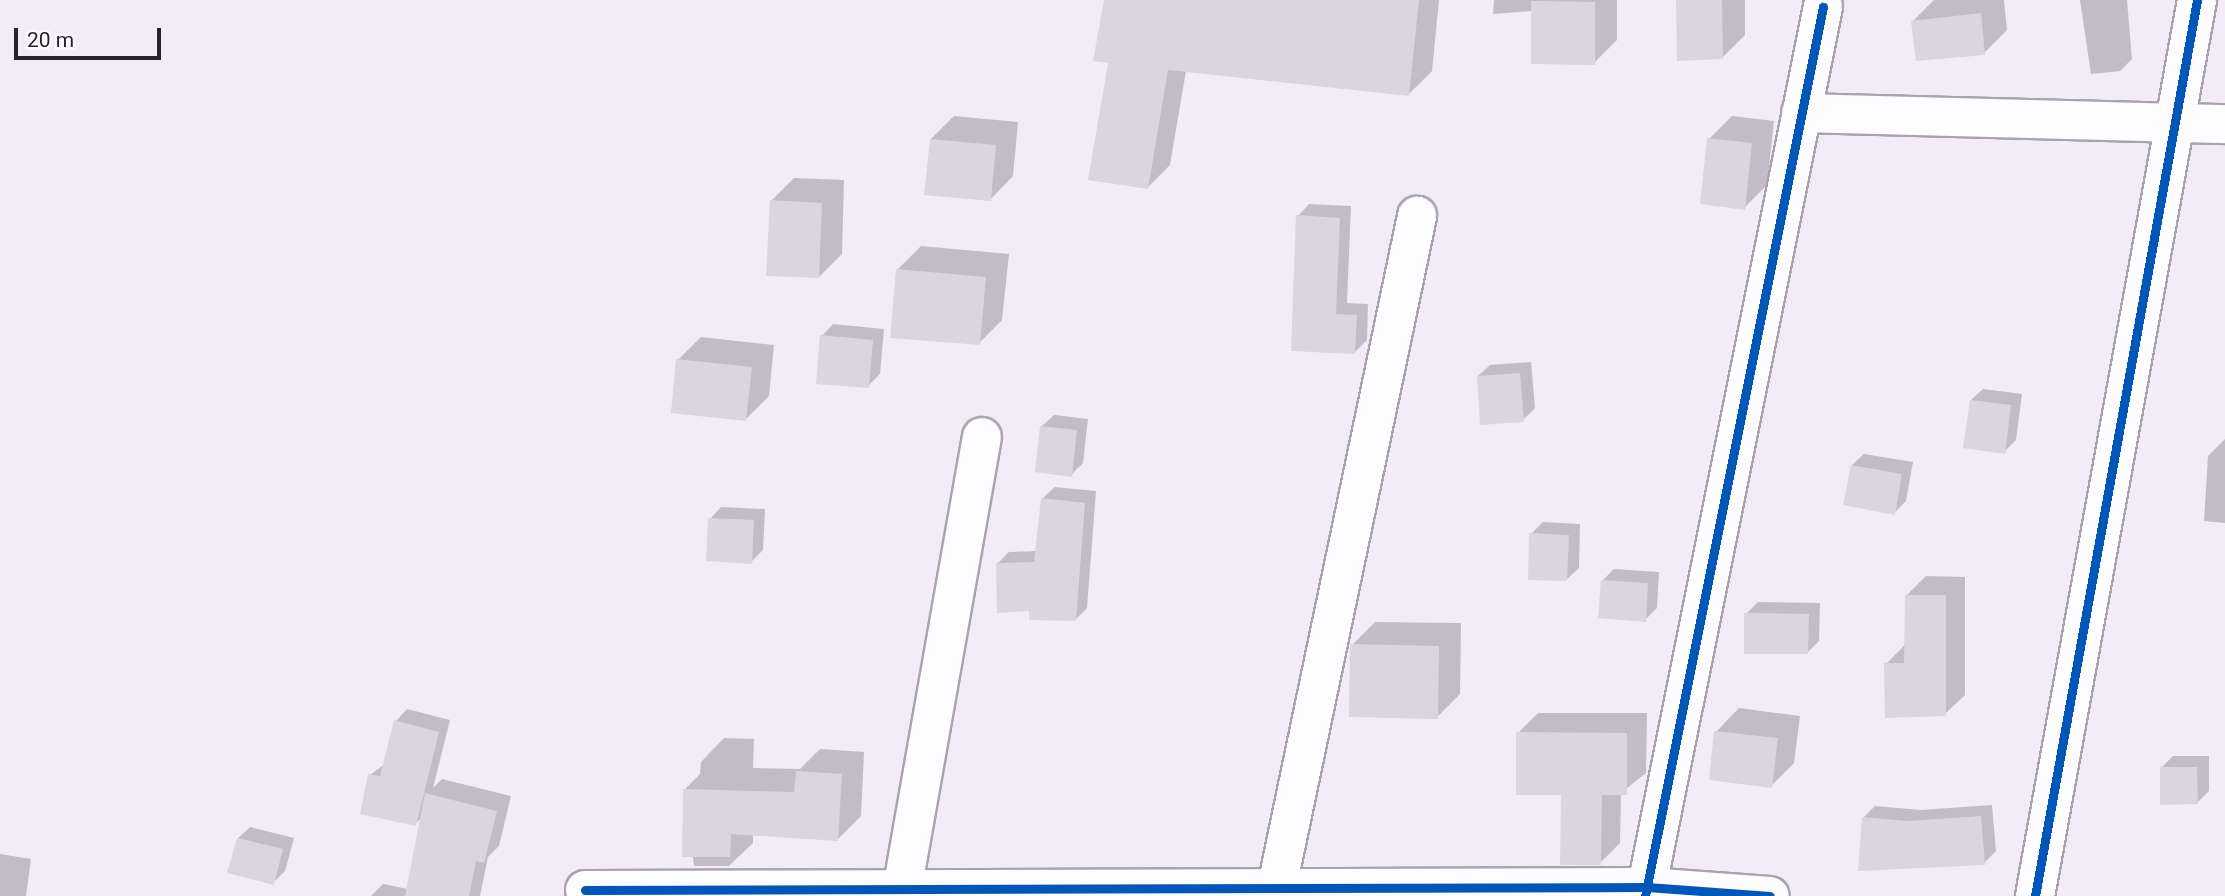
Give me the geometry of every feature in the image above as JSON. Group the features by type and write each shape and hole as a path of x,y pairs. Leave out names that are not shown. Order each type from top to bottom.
{"street":[{"path":"2035,896 2197,0"},
{"path":"1646,891 1823,7"},
{"path":"1801,113 2225,124"},
{"path":"1276,892 1417,215"},
{"path":"902,892 982,437"},
{"path":"585,890 1646,891 1770,896"}],"building":[{"path":"1104,0 1419,0 1409,96 1168,70 1148,189 1088,180 1108,63 1093,61"},
{"path":"1676,0 1722,0 1723,59 1677,61"},
{"path":"1531,1 1595,2 1595,65 1531,64"},
{"path":"1981,13 1985,55 1916,61 1911,21"},
{"path":"1707,138 1752,143 1745,210 1700,204"},
{"path":"930,139 996,145 991,201 924,195"},
{"path":"770,200 822,203 819,278 766,276"},
{"path":"1296,215 1340,218 1336,314 1357,315 1355,354 1291,351"},
{"path":"896,269 986,277 980,345 890,338"},
{"path":"820,335 873,340 869,388 816,384"},
{"path":"676,359 752,367 746,421 671,413"},
{"path":"1520,373 1524,422 1480,425 1477,376"},
{"path":"1970,400 2011,405 2005,454 1963,448"},
{"path":"1040,426 1077,430 1072,477 1035,472"},
{"path":"1851,465 1902,474 1895,515 1843,505"},
{"path":"1041,498 1085,503 1076,621 1029,620 1029,611 997,613 996,563 1034,562"},
{"path":"708,518 754,520 752,564 706,561"},
{"path":"1529,533 1569,535 1567,581 1528,580"},
{"path":"1601,580 1648,583 1646,622 1598,618"},
{"path":"1905,595 1946,595 1946,716 1885,718 1884,663 1904,663"},
{"path":"1744,613 1809,614 1808,654 1744,654"},
{"path":"1350,644 1439,646 1438,719 1349,717"},
{"path":"394,720 439,732 416,826 360,814 368,774 380,776"},
{"path":"1714,731 1778,738 1772,788 1709,780"},
{"path":"1516,732 1627,733 1627,795 1602,795 1601,865 1560,865 1561,795 1516,795"},
{"path":"2160,767 2197,767 2198,804 2160,805"},
{"path":"796,771 842,774 838,841 731,834 730,857 682,857 683,789 794,792"},
{"path":"425,793 497,811 484,863 476,861 469,896 405,896"},
{"path":"1981,816 1985,865 1858,871 1862,817 1908,821"},
{"path":"237,838 283,849 274,885 227,873"}],"cycle path":[{"path":"2035,896 2197,0"},
{"path":"1645,896 1823,7"},
{"path":"585,890 1647,887 1770,896"}]}
